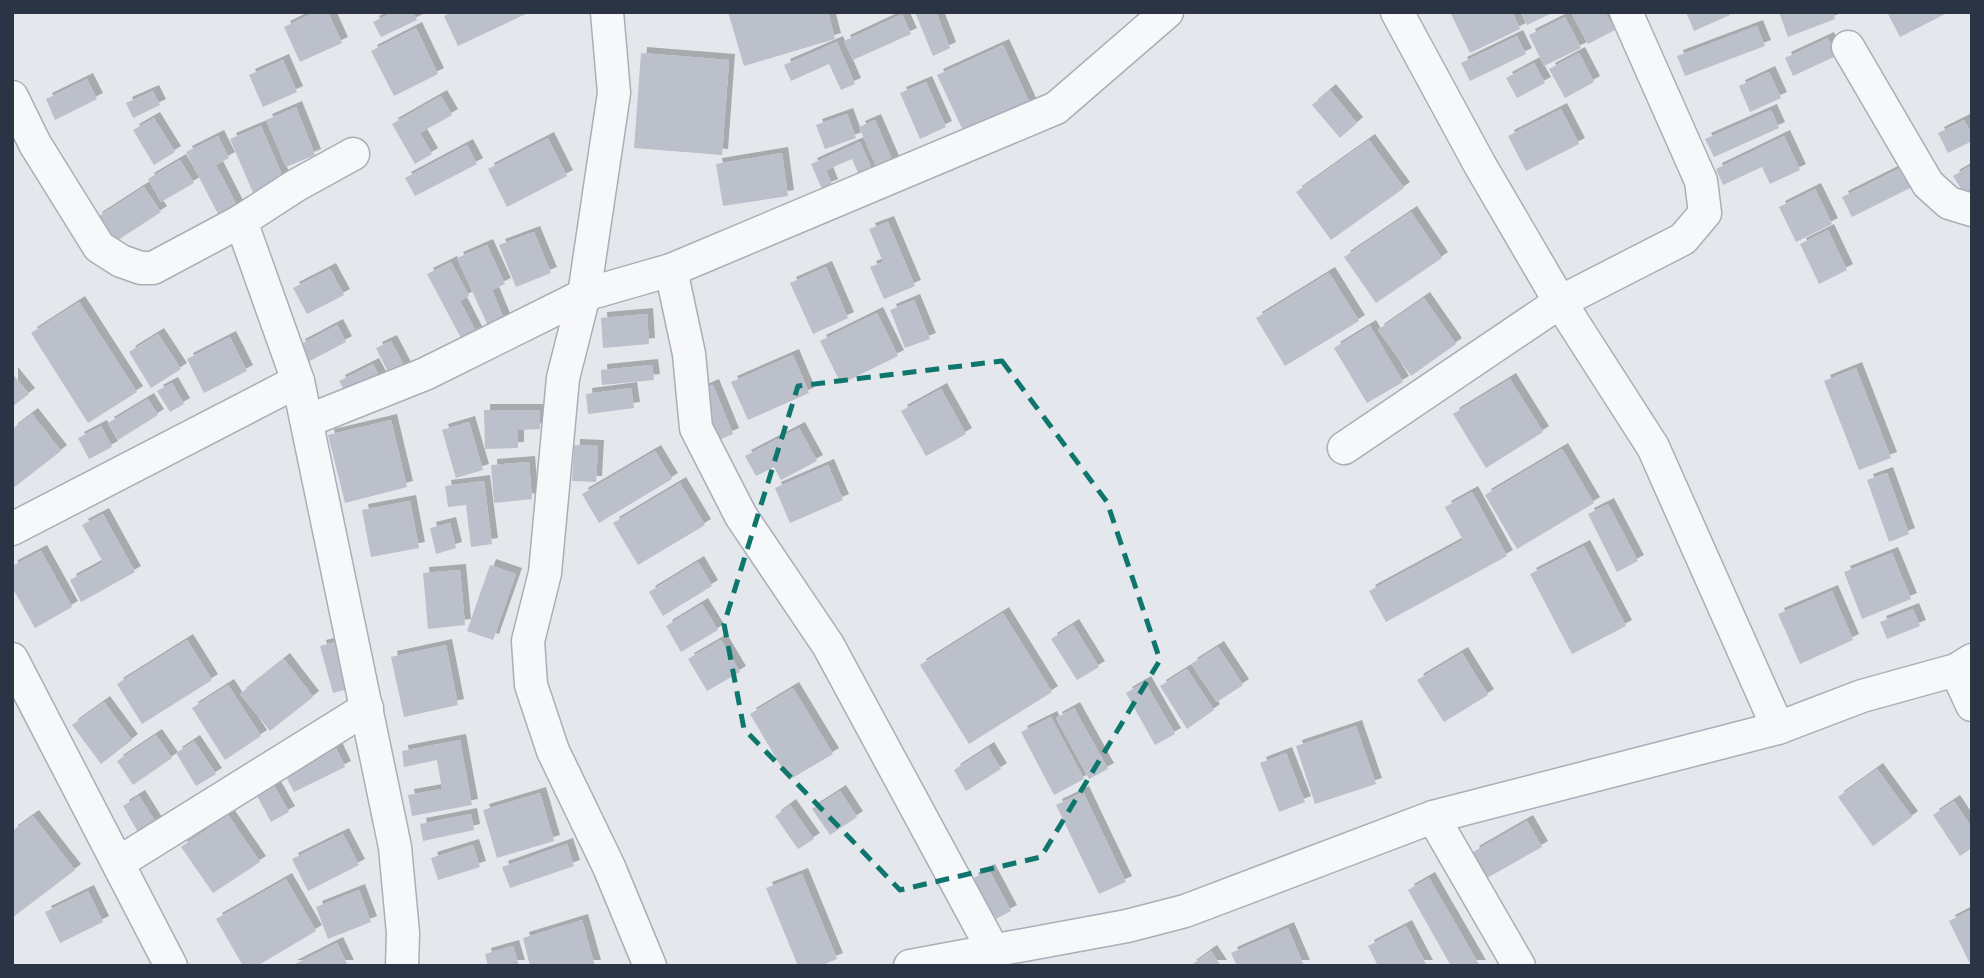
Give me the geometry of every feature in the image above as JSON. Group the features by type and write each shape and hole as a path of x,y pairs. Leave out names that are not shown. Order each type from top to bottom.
{"street":[{"path":"607,12 614,93 584,295 563,378 545,573 528,640 531,685 553,751 609,867 650,966"},
{"path":"307,421 425,374 584,295 671,270 1056,108 1167,12"},
{"path":"1397,12 1480,165 1560,302 1653,447 1778,727"},
{"path":"1344,448 1560,302 1683,239 1705,214 1701,181 1626,12"},
{"path":"1848,47 1928,184 1949,203 1972,210"},
{"path":"12,97 35,145 99,247 121,261 141,268 153,268 241,221 295,186 353,154"},
{"path":"241,221 298,381 307,421 396,846 403,933 402,966"},
{"path":"671,270 689,354 696,428 741,516 828,645 993,950"},
{"path":"12,529 298,381"},
{"path":"12,659 171,966"},
{"path":"910,966 1127,926 1185,911 1433,817 1778,727 1861,696 1964,665 1972,705"},
{"path":"118,863 367,708"},
{"path":"1433,817 1519,966"}],"highlighted area":[{"path":"1002,361 1107,502 1160,660 1041,857 900,890 744,729 724,624 798,386"}],"building":[{"path":"315,12 328,12 342,43 300,62 284,27"},
{"path":"393,12 413,12 417,20 381,37 373,22"},
{"path":"452,12 530,12 458,46 444,16"},
{"path":"728,12 828,12 835,39 744,66"},
{"path":"915,12 936,12 950,48 933,56"},
{"path":"1450,12 1512,12 1520,29 1470,53"},
{"path":"1521,12 1554,12 1527,25"},
{"path":"1605,12 1615,30 1588,44 1572,14"},
{"path":"1686,12 1728,12 1730,15 1694,31"},
{"path":"1779,12 1798,12 1799,15 1805,12 1833,12 1835,19 1788,37"},
{"path":"1887,12 1949,12 1900,37"},
{"path":"902,14 911,34 853,60 844,41"},
{"path":"1565,17 1581,48 1544,66 1529,35"},
{"path":"1757,26 1765,46 1685,76 1677,56"},
{"path":"416,28 438,74 394,96 371,51"},
{"path":"1517,36 1526,54 1470,81 1461,63"},
{"path":"1828,38 1836,56 1793,76 1785,58"},
{"path":"837,42 855,84 841,90 829,64 791,81 784,65"},
{"path":"1003,45 1032,108 967,139 937,75"},
{"path":"641,53 729,60 722,155 634,148"},
{"path":"1579,53 1594,82 1565,98 1549,69"},
{"path":"283,60 297,92 263,107 249,75"},
{"path":"1534,63 1545,83 1517,98 1506,78"},
{"path":"1769,72 1781,98 1750,112 1739,86"},
{"path":"87,79 97,99 55,120 46,99"},
{"path":"926,82 946,127 920,139 900,93"},
{"path":"1330,90 1357,123 1340,138 1312,105"},
{"path":"153,91 160,105 133,118 126,103"},
{"path":"441,96 452,115 420,133 432,154 415,164 392,124"},
{"path":"296,107 315,155 286,167 266,120"},
{"path":"1561,109 1579,144 1526,171 1508,136"},
{"path":"1771,110 1779,128 1714,157 1705,139"},
{"path":"847,114 856,138 825,149 816,125"},
{"path":"154,118 175,152 154,165 133,130"},
{"path":"875,120 897,171 881,177 859,127"},
{"path":"1964,120 1972,135 1972,141 1948,153 1938,133"},
{"path":"261,126 285,182 254,195 230,139"},
{"path":"218,136 229,158 216,165 238,208 220,218 186,152"},
{"path":"1784,136 1800,170 1770,184 1762,167 1723,185 1716,169"},
{"path":"548,138 567,176 507,207 488,169"},
{"path":"1369,140 1404,188 1331,240 1296,192"},
{"path":"860,142 875,176 862,182 852,159 826,170 832,185 822,189 811,164"},
{"path":"467,145 477,164 415,196 405,178"},
{"path":"782,153 788,196 723,206 716,164"},
{"path":"180,160 194,183 161,202 148,179"},
{"path":"1972,165 1972,199 1969,201 1953,176"},
{"path":"1902,167 1912,187 1852,217 1842,197"},
{"path":"144,187 161,212 112,244 96,218"},
{"path":"1815,189 1832,224 1796,242 1779,207"},
{"path":"1411,212 1442,258 1376,303 1344,257"},
{"path":"888,222 915,286 884,299 870,267 883,262 869,229"},
{"path":"1828,230 1847,270 1819,284 1800,244"},
{"path":"534,232 551,273 516,287 499,245"},
{"path":"487,245 505,284 492,290 504,319 488,326 457,258"},
{"path":"451,262 469,296 460,301 476,332 462,340 427,274"},
{"path":"826,267 848,318 813,334 790,283"},
{"path":"330,269 344,295 307,314 293,288"},
{"path":"1329,273 1359,321 1285,366 1256,318"},
{"path":"1424,298 1456,344 1411,376 1378,330"},
{"path":"914,300 930,339 905,348 890,310"},
{"path":"79,302 137,392 88,423 31,333"},
{"path":"877,313 898,356 841,384 820,341"},
{"path":"647,314 649,344 603,348 601,318"},
{"path":"337,325 346,342 308,362 299,345"},
{"path":"1370,326 1403,382 1367,403 1334,348"},
{"path":"158,334 181,369 151,388 129,352"},
{"path":"230,337 247,371 204,393 187,359"},
{"path":"391,341 405,368 390,376 376,348"},
{"path":"793,355 809,393 748,420 731,382"},
{"path":"373,364 382,381 349,398 339,381"},
{"path":"652,365 654,380 602,385 601,370"},
{"path":"1856,368 1891,458 1859,470 1824,381"},
{"path":"12,373 29,394 12,407"},
{"path":"1510,379 1543,432 1486,468 1453,414"},
{"path":"172,383 184,404 170,412 157,391"},
{"path":"713,385 733,434 719,440 699,391"},
{"path":"631,388 634,408 588,414 586,394"},
{"path":"941,389 966,434 926,456 901,411"},
{"path":"148,399 158,415 118,440 108,423"},
{"path":"484,410 540,410 540,429 518,430 518,448 485,449"},
{"path":"32,414 61,451 12,489 12,429"},
{"path":"391,420 407,487 345,503 328,435"},
{"path":"469,422 483,470 456,478 442,430"},
{"path":"101,426 112,447 89,459 78,438"},
{"path":"799,428 817,461 781,480 774,467 756,476 745,456"},
{"path":"574,445 598,446 596,482 572,481"},
{"path":"1562,449 1594,503 1517,549 1485,495"},
{"path":"655,451 672,479 599,523 582,494"},
{"path":"529,462 532,499 494,503 491,465"},
{"path":"828,465 843,500 790,523 775,488"},
{"path":"1887,473 1909,534 1889,542 1867,480"},
{"path":"484,481 492,544 471,547 466,505 448,507 445,486"},
{"path":"680,483 705,525 638,565 613,523"},
{"path":"1472,492 1507,556 1386,622 1369,591 1463,540 1445,507"},
{"path":"410,501 419,548 371,557 362,510"},
{"path":"1608,504 1638,561 1617,572 1588,514"},
{"path":"103,514 135,572 81,602 70,580 103,562 82,525"},
{"path":"450,523 456,548 436,554 430,528"},
{"path":"1584,546 1626,626 1572,654 1530,574"},
{"path":"41,551 72,607 35,628 12,587 12,566"},
{"path":"1892,553 1911,599 1862,619 1844,572"},
{"path":"698,562 712,586 663,616 649,592"},
{"path":"490,565 516,574 493,640 467,631"},
{"path":"460,570 465,625 428,629 423,573"},
{"path":"1832,591 1853,640 1800,664 1778,614"},
{"path":"702,604 718,630 681,652 666,626"},
{"path":"1913,609 1920,626 1887,639 1880,622"},
{"path":"1003,613 1052,692 969,744 920,665"},
{"path":"1073,625 1099,667 1077,680 1051,639"},
{"path":"187,640 212,680 142,724 117,684"},
{"path":"721,640 740,672 707,691 688,659"},
{"path":"336,642 348,689 333,693 320,646"},
{"path":"446,645 458,705 404,717 391,657"},
{"path":"1218,647 1243,685 1217,702 1191,664"},
{"path":"1462,653 1488,695 1444,722 1417,680"},
{"path":"284,659 313,697 270,731 240,694"},
{"path":"1187,669 1214,710 1187,729 1160,686"},
{"path":"1145,682 1175,734 1155,745 1126,693"},
{"path":"228,685 261,736 225,760 192,708"},
{"path":"793,688 833,754 789,780 750,714"},
{"path":"104,702 132,740 101,764 72,725"},
{"path":"1074,708 1108,769 1089,779 1056,718"},
{"path":"1051,717 1084,779 1054,795 1021,732"},
{"path":"1356,726 1376,784 1315,804 1296,746"},
{"path":"156,735 172,758 133,785 117,761"},
{"path":"460,740 472,805 412,816 408,795 442,789 437,760 404,767 402,751"},
{"path":"194,741 216,774 196,786 176,753"},
{"path":"335,746 345,767 294,792 283,771"},
{"path":"988,748 1001,769 966,791 954,770"},
{"path":"1286,753 1305,802 1279,812 1260,763"},
{"path":"1877,769 1912,817 1873,846 1838,797"},
{"path":"272,782 289,812 271,822 255,792"},
{"path":"840,791 857,817 830,835 812,809"},
{"path":"1083,792 1126,882 1099,894 1056,805"},
{"path":"540,793 554,841 497,858 483,810"},
{"path":"139,796 156,823 139,834 123,806"},
{"path":"1954,801 1972,828 1972,848 1960,856 1933,815"},
{"path":"790,805 814,839 798,849 775,816"},
{"path":"471,814 474,830 423,841 420,824"},
{"path":"228,815 260,862 213,893 181,847"},
{"path":"33,816 75,870 12,918 12,831"},
{"path":"1527,821 1542,847 1487,878 1473,852"},
{"path":"343,834 359,865 308,891 292,859"},
{"path":"567,844 574,866 510,888 502,867"},
{"path":"473,845 480,867 438,880 431,858"},
{"path":"989,870 1011,911 994,920 972,879"},
{"path":"802,874 837,959 820,966 798,966 766,888"},
{"path":"1429,878 1480,966 1451,966 1408,890"},
{"path":"286,879 316,931 257,966 243,966 216,919"},
{"path":"359,890 371,922 328,939 316,907"},
{"path":"88,891 103,922 60,943 45,912"},
{"path":"1972,909 1972,966 1971,966 1949,921"},
{"path":"582,920 595,966 530,966 523,938"},
{"path":"1406,926 1427,966 1378,966 1368,946"},
{"path":"1288,928 1304,966 1237,966 1231,953"},
{"path":"337,943 348,966 291,966"},
{"path":"513,946 519,966 488,966 485,954"},
{"path":"1211,951 1221,966 1190,966"}]}
